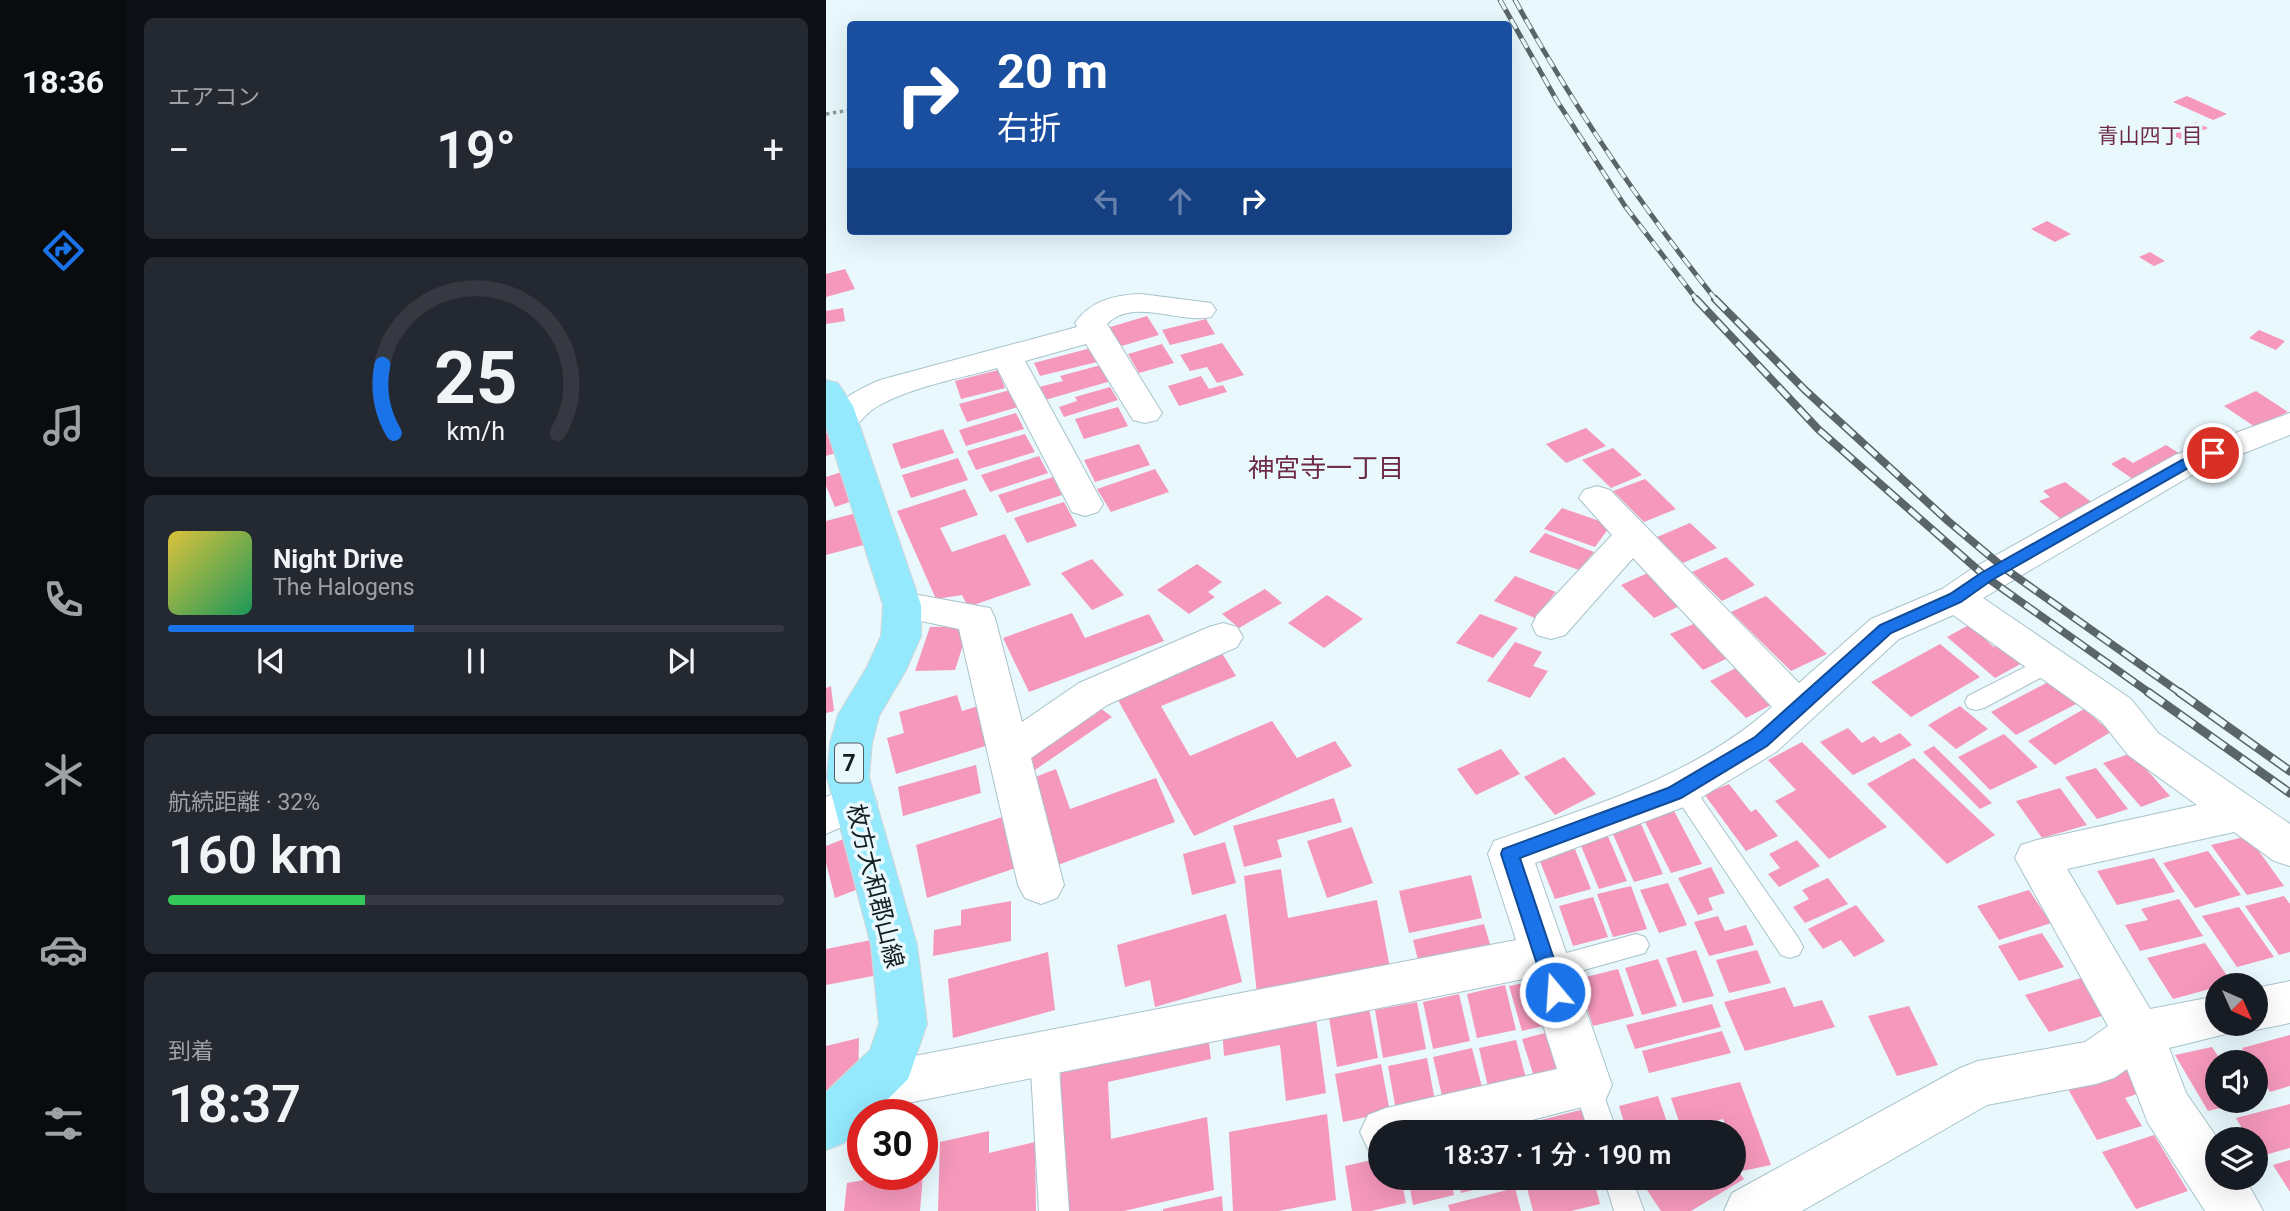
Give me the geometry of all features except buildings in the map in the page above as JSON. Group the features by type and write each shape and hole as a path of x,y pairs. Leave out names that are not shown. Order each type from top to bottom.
{"main road":[{"name":"枚方大和郡山線","path":"826,1126 868,1088 890,1063 903,1024 894,945 840,810 848,777 851,743 859,715 886,670 901,636 902,605 832,407"}],"street":[{"path":"1145,413 1091,323 1098,313 1114,306 1137,304 1200,310"},
{"path":"832,407 864,400 892,387 1094,332"},
{"path":"1006,355 1085,504"},
{"path":"1438,1120 1587,1085 1510,854 1682,788 1761,741 1885,629 1956,598 1986,577 2187,463 2290,423"},
{"path":"1597,498 1798,708"},
{"path":"1551,625 1633,535"},
{"path":"1956,598 2116,710 2143,744 2290,848"},
{"path":"902,605 976,618 1041,885"},
{"path":"1009,752 1093,694 1223,637"},
{"path":"2235,1211 2166,1106 2138,1033 2037,858 2240,813"},
{"path":"868,1088 1044,1053 1546,962"},
{"path":"2268,1007 2290,1002"},
{"path":"1751,1211 1978,1084 2096,1062 2138,1033 2205,1019"}],"lane":[{"path":"1976,702 2049,663"},
{"path":"1682,788 1790,947"},
{"path":"1546,962 1636,945"},
{"path":"1044,1053 1054,1211"},
{"path":"1587,1085 1599,1120"},
{"path":"1622,1190 1629,1211"}],"path":[{"path":"826,114 847,110"}],"railway":[{"path":"1500,0 1512,21"},
{"path":"1515,0 1560,78 1609,154 1716,300"},
{"path":"1512,21 1557,101 1625,206 1697,300"},
{"path":"1696,299 1818,429 1986,577 2151,694"},
{"path":"1715,299 1805,390 1948,521 2004,568 2182,694"},
{"path":"2148,692 2290,793"},
{"path":"2179,692 2290,771"}],"district":[{"name":"青山四丁目","path":"2150,136"},
{"name":"神宮寺一丁目","path":"1326,468"}],"route":[{"path":"1555,992 1510,854 1674,793 1761,741 1885,629 1956,598 1986,577 2187,463 2213,453"}]}
